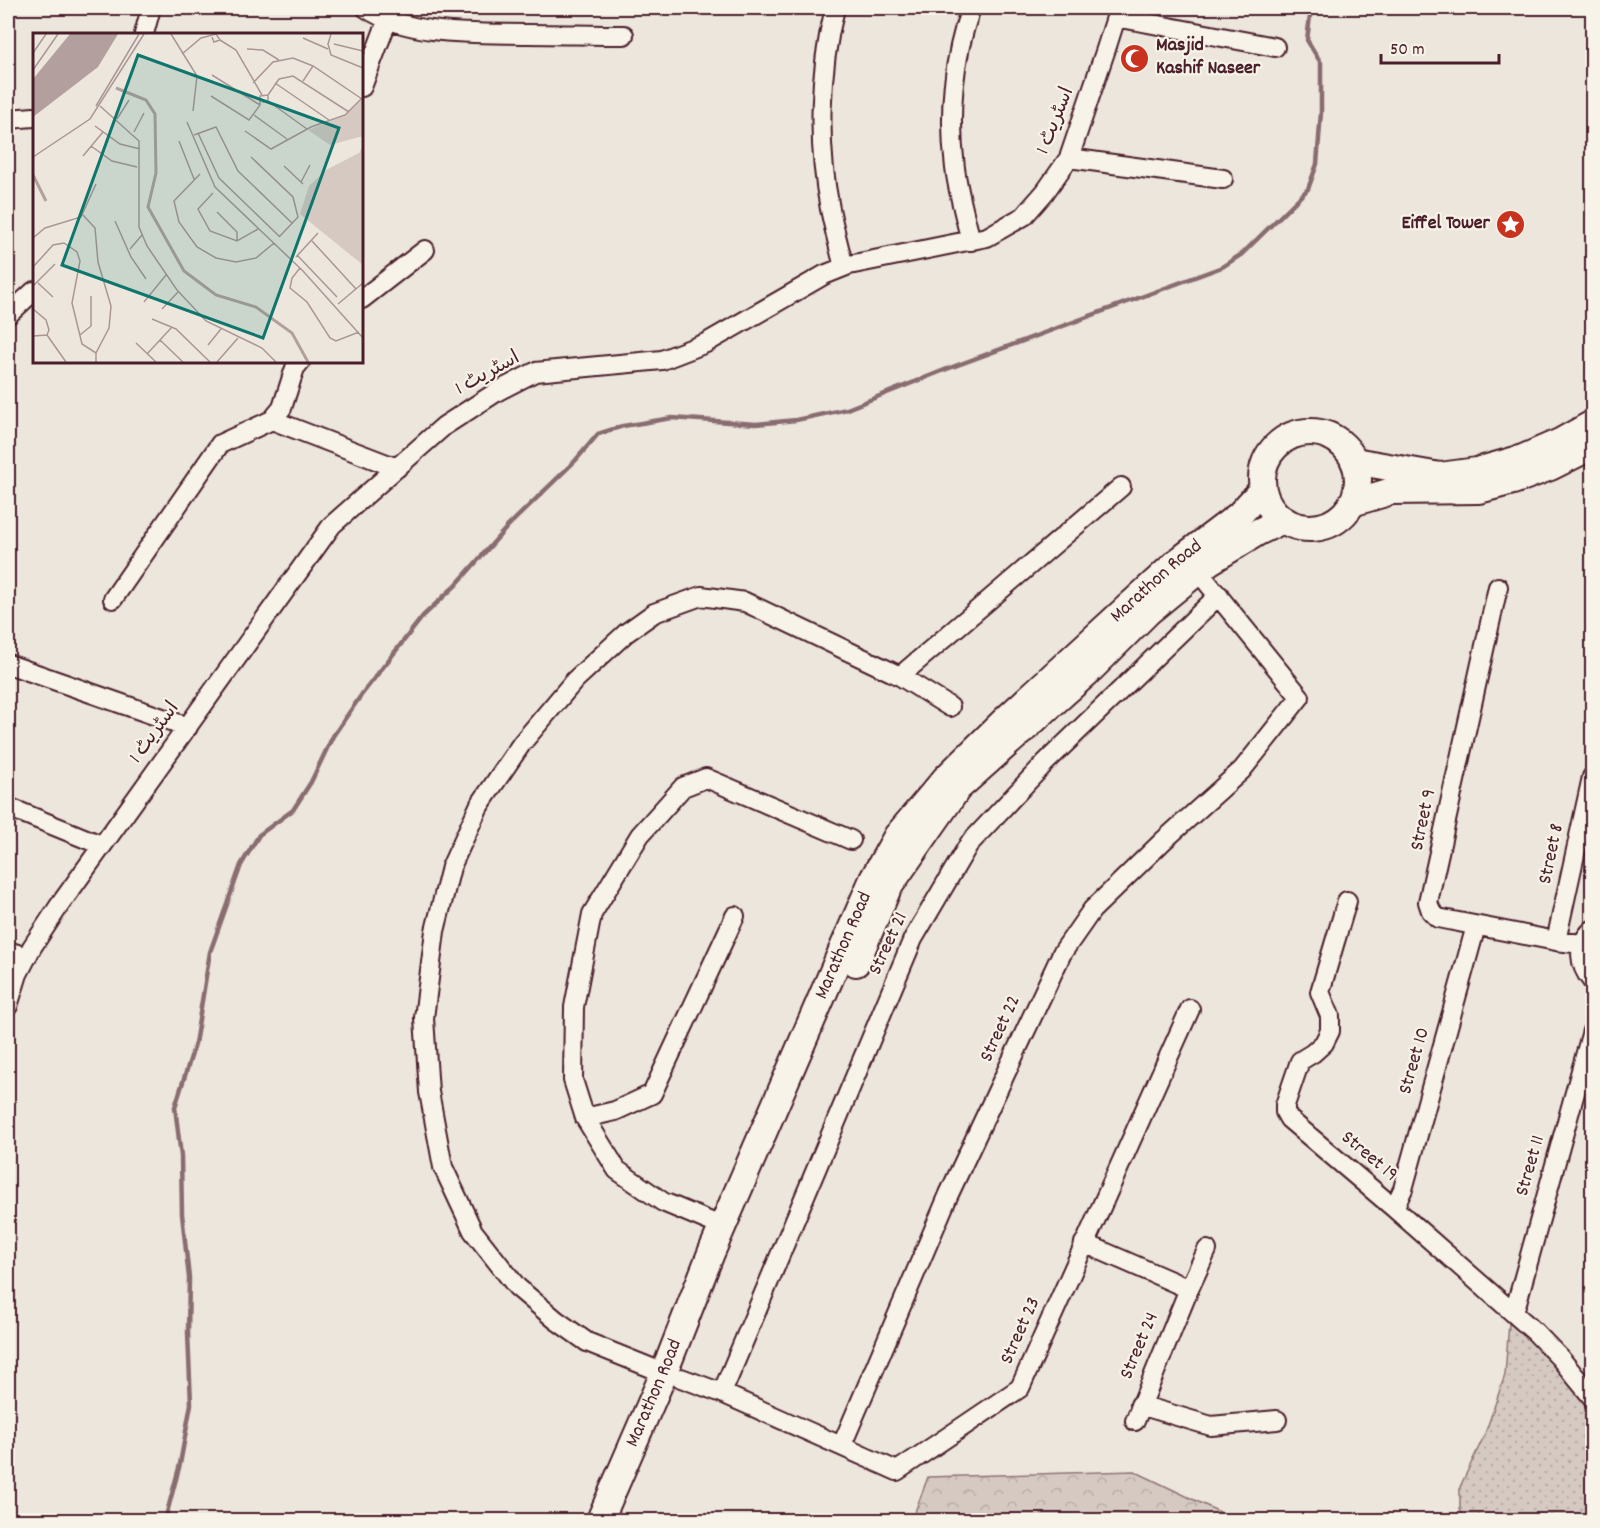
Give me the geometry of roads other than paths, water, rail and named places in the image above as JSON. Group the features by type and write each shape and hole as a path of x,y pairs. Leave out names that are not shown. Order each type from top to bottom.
{"main road":[{"path":"1354,461 1440,476 1477,471 1523,458 1593,424"},
{"path":"1301,432 1317,432 1331,437 1345,447 1354,461 1358,477 1356,494 1349,509 1337,521 1322,528 1305,529 1290,525 1277,517 1267,504 1262,490 1261,474 1274,447 1301,432"},
{"path":"1352,503 1392,491 1479,490 1513,481 1550,467 1593,446"},
{"name":"Marathon Road","path":"617,1521 673,1375 723,1227 873,879 897,836 946,778 1006,719 1177,562 1239,515 1262,490"},
{"name":"Marathon Road","path":"600,1521 673,1375 723,1268 888,888 958,788 1089,671 1148,612 1209,562 1258,532 1283,520"}],"street":[{"path":"144,33 151,8"},
{"path":"366,8 388,19 419,27 466,33 624,35"},
{"path":"836,8 831,23 823,84 822,146 830,207 844,267"},
{"path":"971,8 952,93 955,168 971,241"},
{"path":"1117,12 1275,47"},
{"name":"اسٹریٹ 1","path":"8,1006 18,974 59,906 332,525 444,426 498,391 535,372 662,360 706,343 824,274 844,267 987,237 1024,216 1045,192 1069,158 1117,12"},
{"path":"363,84 388,19"},
{"path":"8,119 33,117"},
{"path":"1069,158 1223,179"},
{"path":"363,298 425,250"},
{"path":"8,315 33,292"},
{"path":"112,599 220,444 272,420 282,408 295,368 299,363"},
{"path":"272,420 397,468"},
{"path":"900,676 1121,487"},
{"path":"1198,571 1219,595"},
{"name":"Street 9","path":"1498,586 1428,903 1431,911 1438,918 1556,941 1587,937"},
{"name":"Street 22","path":"842,1445 949,1194 1062,953 1092,910 1162,841 1242,770 1300,697 1219,595"},
{"name":"Street 21","path":"722,1393 913,939 969,844 1045,763 1219,595"},
{"name":"Street 23","path":"950,707 900,676 745,602 701,596 654,614 626,633 575,680 522,743 479,806 451,867 435,931 424,1018 429,1092 442,1167 473,1231 518,1287 556,1320 587,1342 722,1393 897,1471 1020,1388 1190,1009"},
{"path":"8,664 188,727"},
{"name":"Street 8","path":"1556,941 1593,777"},
{"path":"723,1227 663,1202 617,1170 585,1118 573,1080 574,1007 592,914 640,835 683,787 706,778 851,840"},
{"path":"8,807 102,846"},
{"name":"Street 19","path":"1347,901 1320,992 1330,1016 1330,1031 1324,1042 1300,1061 1285,1105 1285,1112 1289,1119 1514,1313 1560,1358 1593,1397"},
{"path":"585,1118 615,1110 652,1094 735,916"},
{"name":"Street 10","path":"1394,1208 1402,1189 1476,926"},
{"path":"1587,937 1580,957 1584,970 1593,981"},
{"path":"8,951 27,957"},
{"name":"Street 11","path":"1514,1313 1593,1031"},
{"path":"1084,1244 1188,1289"},
{"name":"Street 24","path":"1207,1250 1188,1289 1137,1413 1211,1426 1277,1420"}],"waterway":[{"path":"165,1520 180,1464 191,1404 188,1333 189,1278 182,1214 181,1156 175,1107 195,1044 210,952 241,865 259,835 293,810 311,782 333,736 362,694 423,616 456,585 508,526 575,461 598,434 623,426 672,418 756,424 796,420 847,409 947,369 1222,267 1242,254 1308,189 1317,164 1321,112 1321,63 1307,40 1311,8"}],"place":[{"name":"Masjid Kashif Naseer","path":"1135,58"},
{"name":"Eiffel Tower","path":"1511,224"}]}
